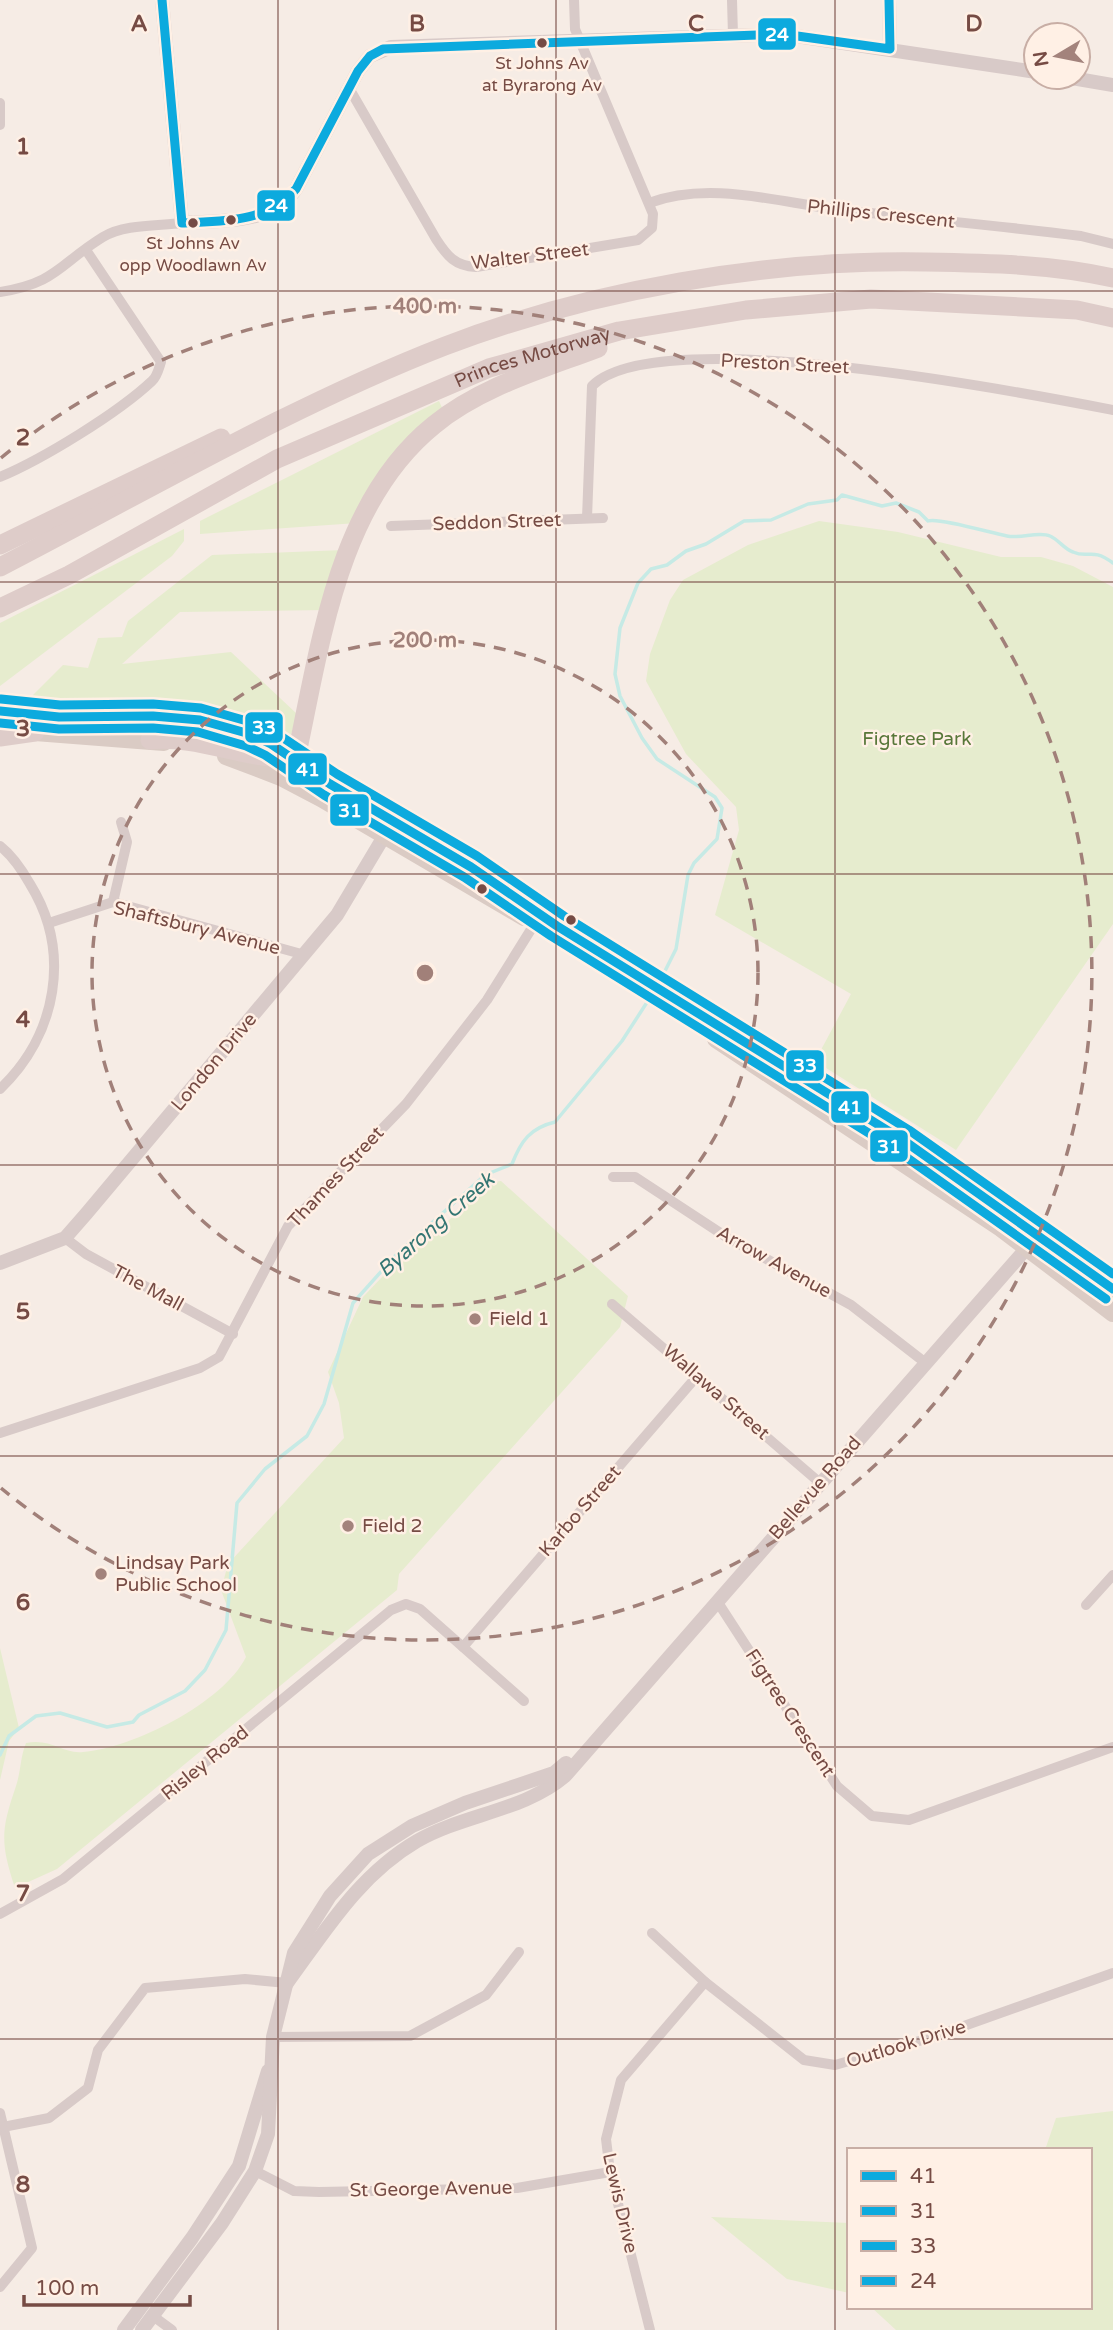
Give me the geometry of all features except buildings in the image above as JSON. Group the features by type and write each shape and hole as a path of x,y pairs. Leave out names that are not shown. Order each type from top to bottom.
{"highway":[{"name":"Princes Motorway","path":"0,567 321,401 441,348 570,308 696,280 782,268 873,261 977,263 1088,272 1113,278"},
{"name":"Princes Motorway","path":"0,608 69,575 277,459 489,368 620,331 746,310 871,299 1077,310 1113,318"},
{"path":"150,740 208,742 273,759 293,758 299,744 319,645 355,534 374,495 408,449 434,424 496,388 657,325"},
{"path":"0,545 348,378 441,348"},
{"path":"0,737 35,732"}],"main road":[{"path":"0,711 59,717 165,716 200,720 250,734 293,758 389,828 535,923 902,1140 1032,1241 1113,1314"},
{"path":"0,726 35,732 150,740 204,750 256,766 471,867 642,985"},
{"path":"1032,1241 1113,1289"}],"street":[{"path":"162,0 182,223"},
{"path":"575,0 575,29 641,191 649,203"},
{"path":"732,0 733,35"},
{"path":"889,0 890,49"},
{"path":"0,292 27,288 52,277 114,232 253,217 282,205 296,189 364,63 383,49 581,39 801,35 1022,70"},
{"path":"1092,81 1113,85"},
{"name":"Walter Street","path":"349,88 436,239 448,256 460,265 476,267 638,240 646,235 654,222 649,203"},
{"path":"0,103 0,125"},
{"name":"Phillips Crescent","path":"649,203 676,196 729,194 819,208 1082,236 1113,244"},
{"path":"0,477 25,467 94,424 155,379 161,362 86,250"},
{"name":"Preston Street","path":"587,518 592,386 601,376 625,366 717,360 831,364 1113,410"},
{"name":"Seddon Street","path":"391,526 603,518"},
{"path":"113,902 127,842 121,822"},
{"name":"London Drive","path":"0,1263 65,1238 337,915 389,828"},
{"path":"0,846 22,870 49,923 55,956 53,989 47,1017 31,1054 0,1089"},
{"name":"Shaftsbury Avenue","path":"49,923 113,902 305,955"},
{"name":"Thames Street","path":"0,1433 204,1367 219,1357 288,1226 405,1104 487,1000 535,923"},
{"name":"Arrow Avenue","path":"613,1177 635,1177 728,1238 851,1305 927,1364"},
{"name":"The Mall","path":"65,1238 86,1254 233,1334"},
{"name":"Bellevue Road","path":"124,2330 192,2238 239,2166 270,2066 294,1953 330,1896 368,1854 412,1826 465,1803 554,1773 592,1742 819,1482 927,1364 1032,1241"},
{"name":"Wallawa Street","path":"612,1304 698,1375 819,1482"},
{"name":"Karbo Street","path":"463,1647 698,1375"},
{"path":"1086,1605 1113,1575"},
{"name":"Figtree Crescent","path":"717,1601 837,1786 872,1816 909,1820 1113,1747"},
{"name":"Risley Road","path":"0,1914 63,1879 391,1610 405,1604 420,1609 463,1647"},
{"path":"463,1647 524,1700"},
{"name":"Outlook Drive","path":"652,1933 705,1982 804,2060 835,2065 933,2037 1113,1973"},
{"path":"274,2038 410,2036 486,1995 519,1952"},
{"path":"4,2127 50,2118 88,2088 98,2050 145,1988 245,1979 287,1983"},
{"name":"Lewis Drive","path":"650,2330 610,2172 606,2139 621,2080 705,1982"},
{"name":"Bellevue Road","path":"142,2330 222,2223 255,2171 268,2134 272,2096 270,2066"},
{"path":"0,2113 32,2248 0,2287"},
{"name":"St George Avenue","path":"255,2171 294,2191 319,2192 517,2188 610,2172"},
{"path":"153,2316 172,2330"}],"green space":[{"path":"439,401 444,412 357,523 200,534 200,521"},
{"name":"Figtree Park","path":"819,521 898,532 1001,557 1041,557 1073,566 1113,587 1113,924 956,1150 815,1061 851,994 715,915 739,830 736,807 686,754 646,681 650,654 670,600 683,580 748,545"},
{"path":"184,529 184,541 172,556 0,686 0,623"},
{"path":"344,550 327,610 180,612 122,664 231,652 297,714 291,735 220,707 23,705 63,665 88,668 98,638 122,637 128,621 212,555"},
{"path":"501,1181 628,1296 620,1327 399,1574 397,1590 57,1869 15,1888 4,1836 7,1814 26,1743 50,1744 69,1751 83,1752 126,1742 175,1720 198,1706 234,1674 246,1657 221,1590 228,1564 344,1438 339,1403 328,1372 363,1297 422,1235 445,1224 487,1183"},
{"path":"0,1648 19,1728 9,1741 0,1780"},
{"path":"1113,2111 1113,2330 896,2330 873,2309 1092,2309 1092,2148 1046,2148 1056,2118"},
{"path":"711,2217 847,2223 847,2293 787,2279"}],"waterway":[{"name":"Byarong Creek","path":"659,983 676,949 688,875 694,863 717,839 722,808 715,797 657,759 642,738 620,696 615,674 620,628 638,583 651,569 667,565 686,551 706,544 744,521 771,520 808,504 837,500 842,495 882,506 896,503 919,512 928,521 953,523 1012,537 1046,535 1073,552 1095,554 1113,563"},
{"name":"Byarong Creek","path":"0,1755 9,1736 36,1716 60,1713 107,1727 133,1722 139,1715 185,1691 205,1670 226,1630 237,1503 265,1469 307,1436 324,1404 353,1303 395,1256 485,1175 512,1164 523,1142 533,1132 555,1122 622,1041 653,993"}],"transit line":[{"name":"24","path":"162,0 182,223 244,218 284,200 296,189 358,71 370,56 383,49 783,34 890,49 889,0"},
{"name":"33","path":"1,699 60,705 153,704 201,708 254,723 276,733 337,774 477,856 564,916 909,1130 1113,1274"},
{"name":"41","path":"0,711 59,717 153,716 200,720 250,734 271,744 330,784 471,867 557,926 903,1140 1113,1289"},
{"name":"31","path":"0,723 59,729 153,728 198,732 246,746 265,755 324,795 464,877 551,936 896,1150 1106,1299"}],"place":[{"name":"St Johns Av at Byrarong Av","path":"542,43"},
{"name":"St Johns Av opp Woodlawn Av","path":"193,223"},
{"name":"Field 1","path":"475,1319"},
{"name":"Field 2","path":"348,1526"},
{"name":"Lindsay Park Public School","path":"101,1574"}]}
